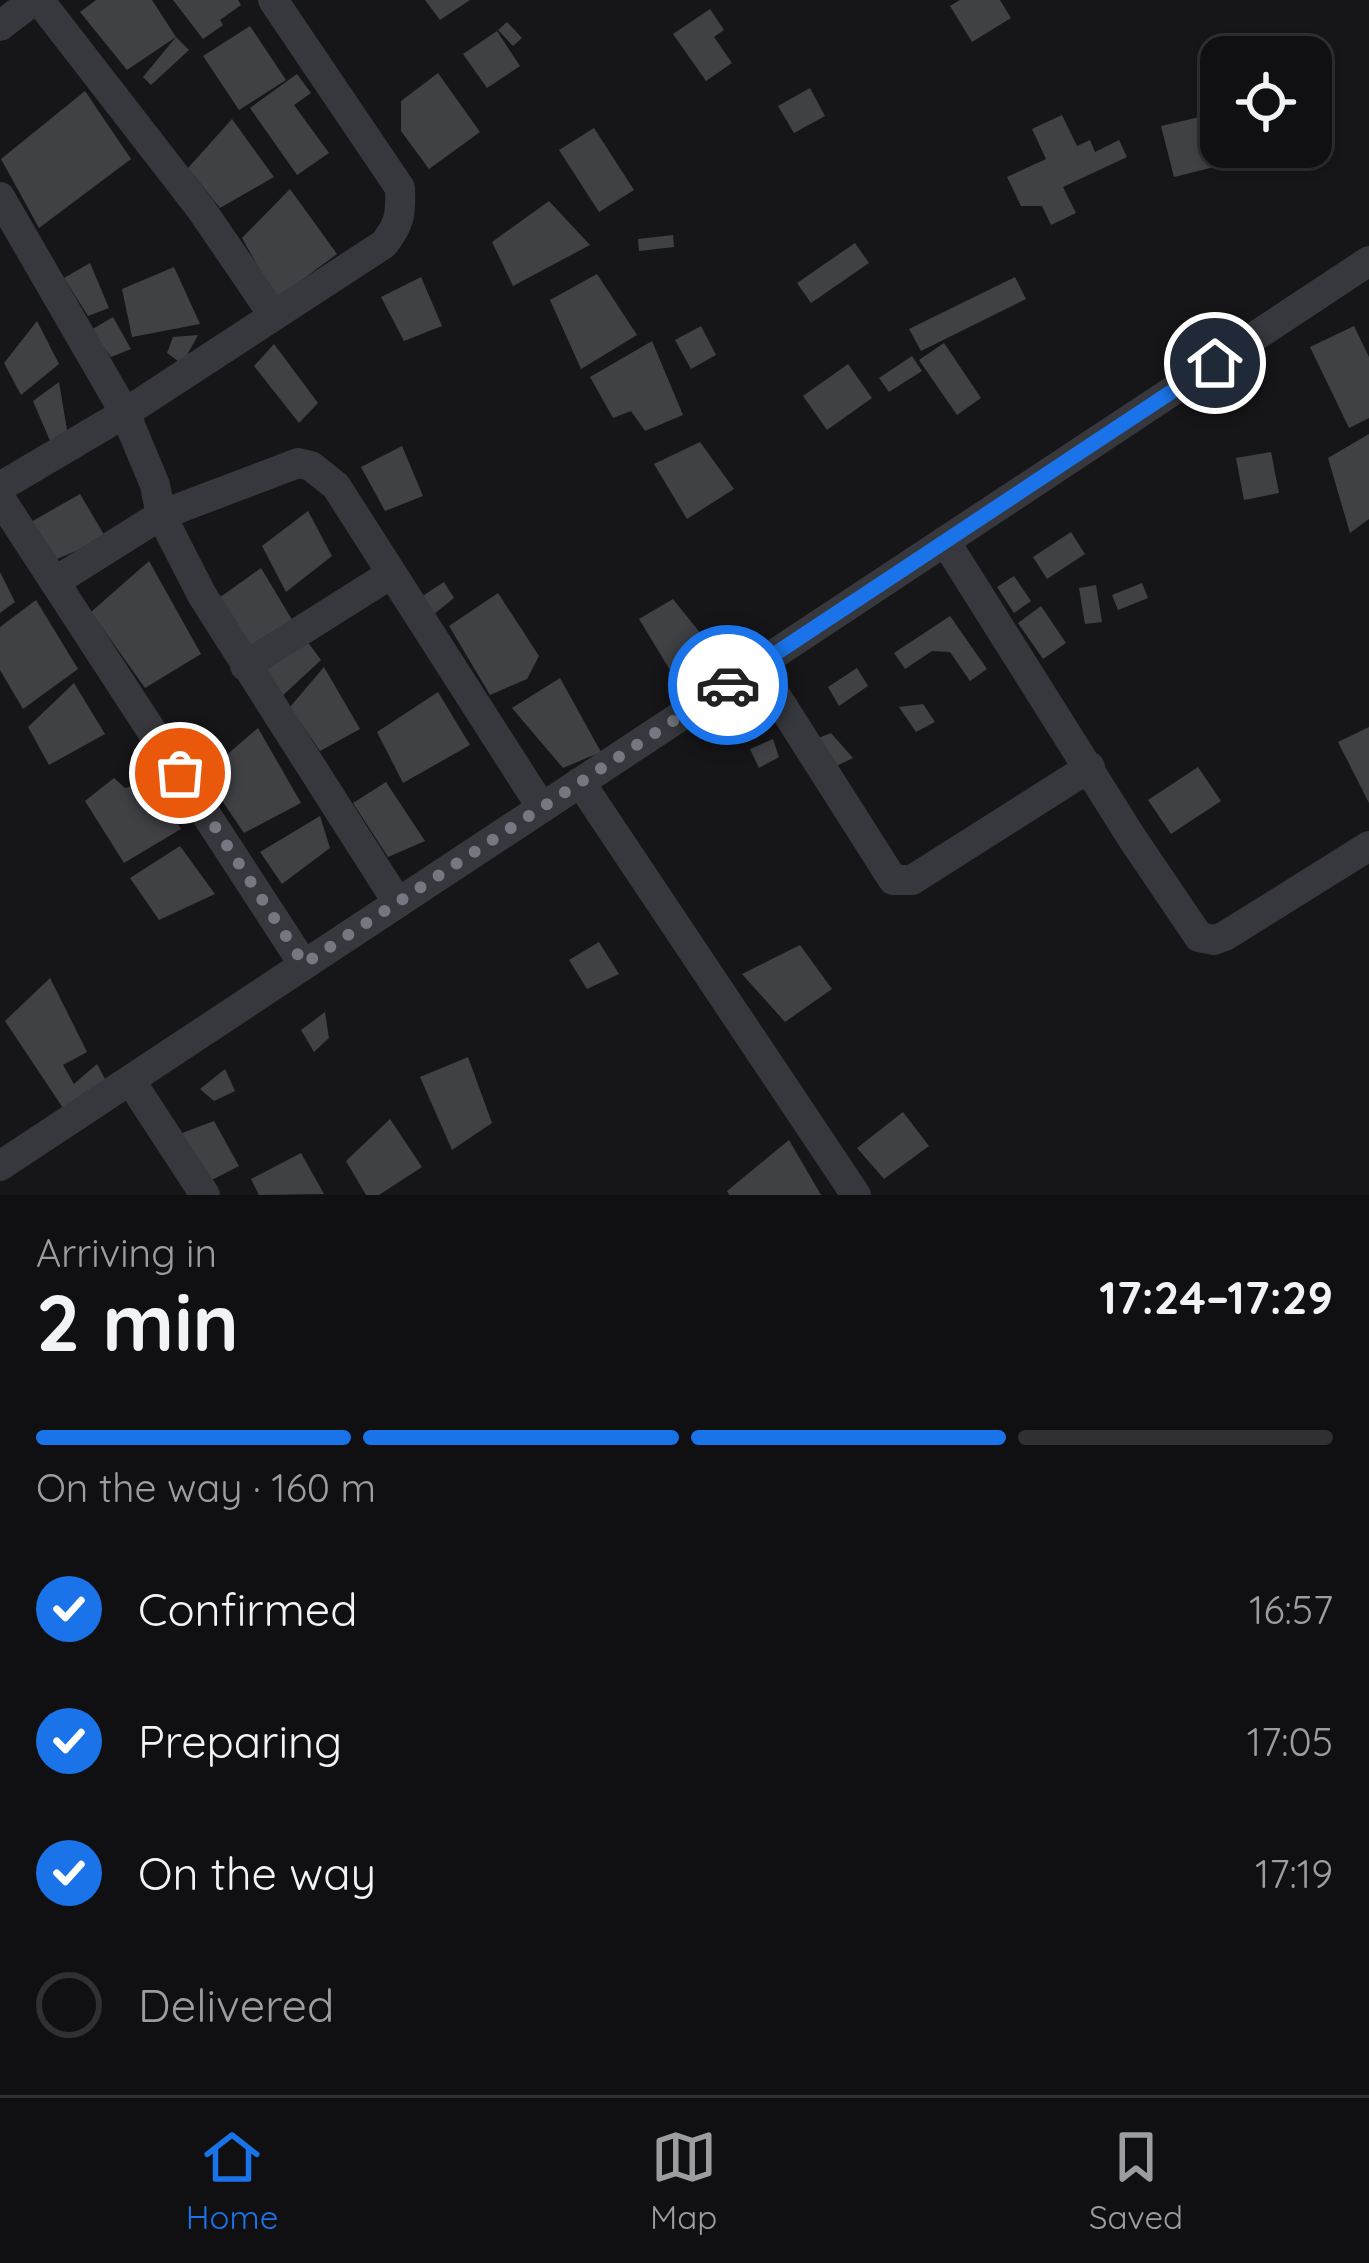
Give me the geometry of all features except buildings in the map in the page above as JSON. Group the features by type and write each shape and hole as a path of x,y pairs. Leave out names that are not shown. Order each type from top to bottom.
{"street":[{"path":"0,26 37,0 201,208 274,316"},
{"path":"0,487 125,413 384,244 395,230 401,214 400,188 273,0"},
{"path":"0,197 125,413 155,485 161,515 202,596 398,903"},
{"path":"0,1166 1369,261"},
{"path":"56,581 161,515 298,463 311,466 337,486 542,808"},
{"path":"0,497 304,964"},
{"path":"945,541 1199,937 1225,935 1369,846"},
{"path":"245,666 391,574"},
{"path":"757,666 893,880 912,880 1090,767"},
{"path":"580,782 856,1195"},
{"path":"130,1079 205,1195"}],"way so far":[{"path":"180,773 304,964 728,685"}],"route":[{"path":"728,685 1215,363"}]}
